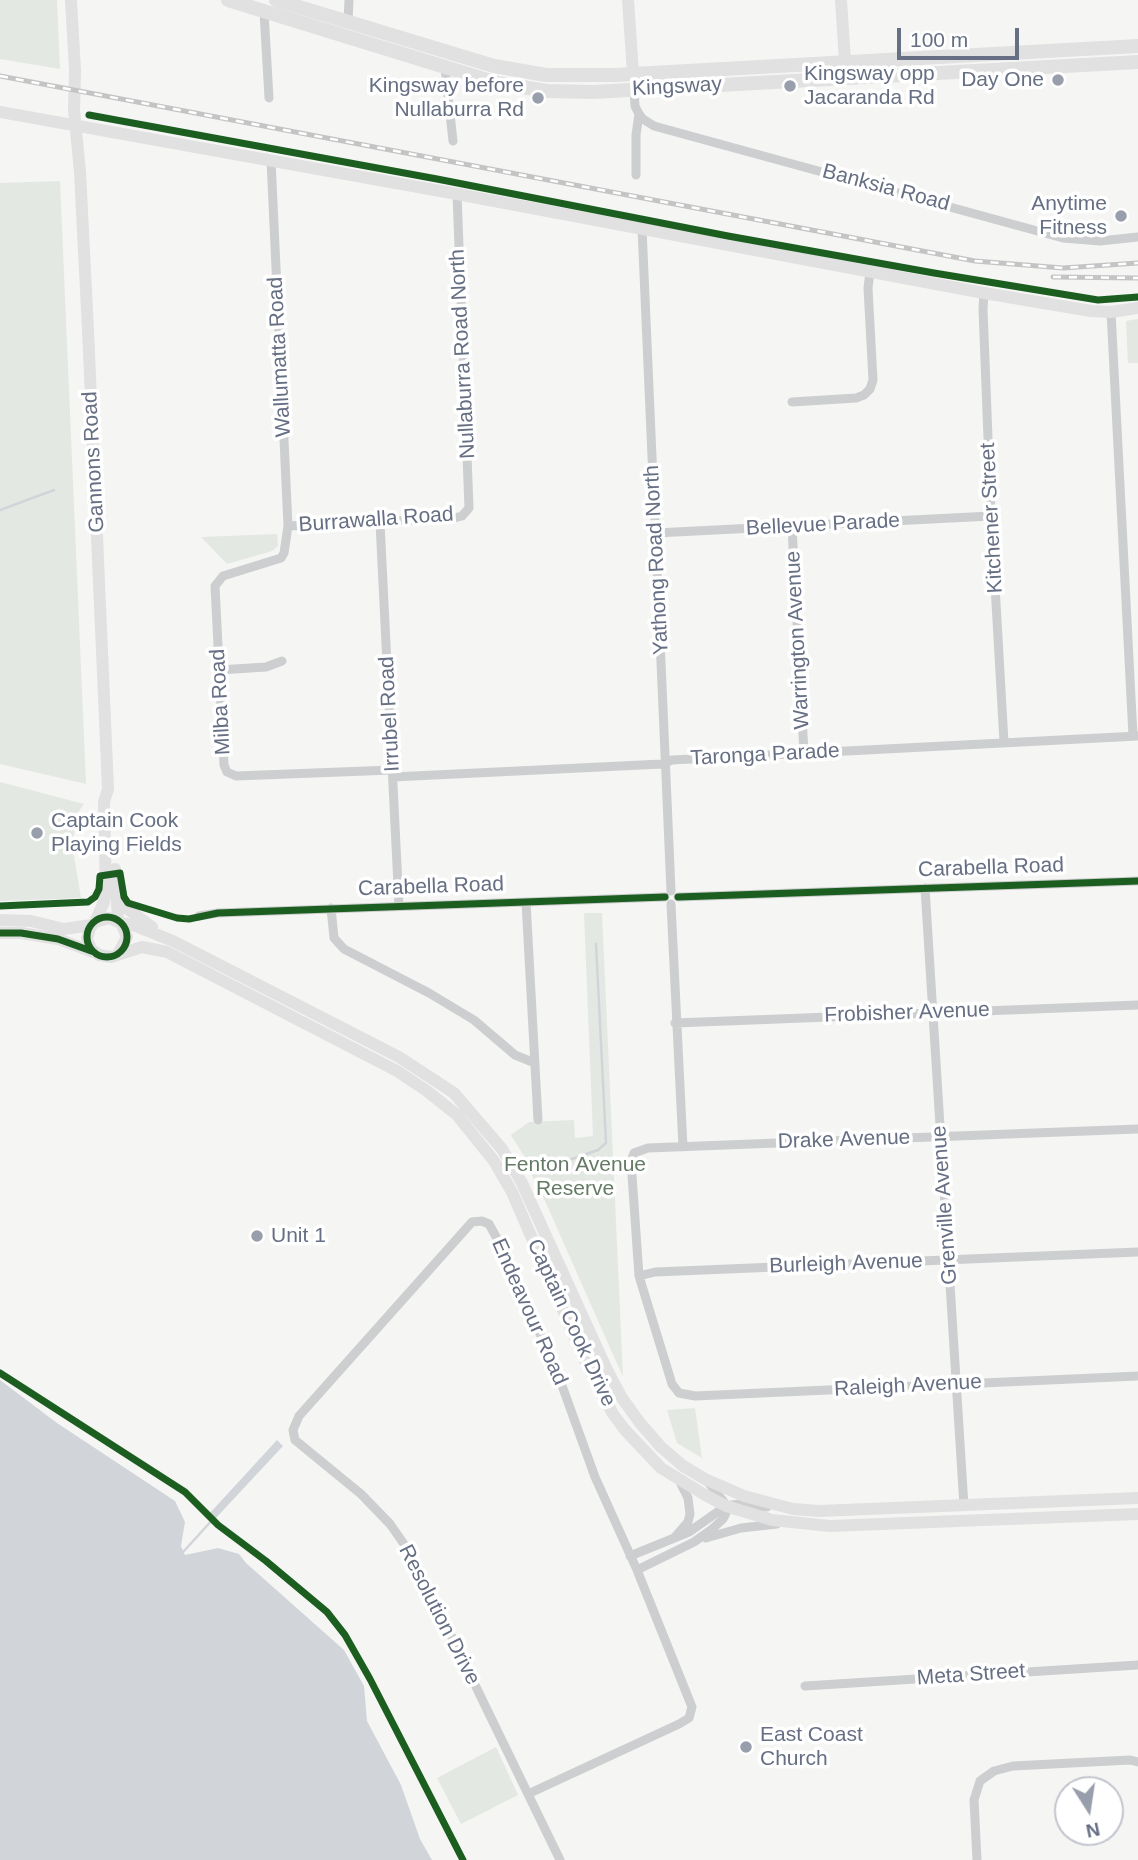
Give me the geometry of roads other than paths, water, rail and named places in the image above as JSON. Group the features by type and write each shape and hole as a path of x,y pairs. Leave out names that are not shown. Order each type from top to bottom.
{"main road":[{"name":"Gannons Road","path":"71,0 108,789 104,802 106,891 104,902 93,923"},
{"name":"Kingsway","path":"228,0 445,68 530,89 578,92 1138,61"},
{"name":"Kingsway","path":"276,0 510,69 562,76 1138,46"},
{"path":"628,0 634,89"},
{"path":"841,0 846,77"},
{"path":"345,37 348,22"},
{"path":"0,112 984,293 1091,311 1111,312 1138,308"},
{"path":"0,933 50,937 107,957 119,953 127,937 120,922 115,880 112,801 108,789"},
{"path":"115,880 125,907 173,941"},
{"path":"0,920 31,921 64,929 104,918 120,922"},
{"name":"Captain Cook Drive","path":"120,922 173,941 399,1057 454,1094 502,1149 523,1183 622,1398 662,1447 683,1466 705,1479 744,1496 793,1509 819,1511 1138,1498"},
{"path":"93,923 87,939 94,952"},
{"name":"Captain Cook Drive","path":"119,953 142,947 167,952 397,1071 428,1091 457,1115 495,1161 512,1192 585,1361 613,1413 644,1451 680,1482 726,1506 794,1524 869,1525 1138,1514"},
{"name":"Grenville Avenue","path":"964,1506 966,1521"}],"street":[{"path":"348,22 349,0"},
{"path":"264,12 269,98"},
{"path":"445,68 453,141"},
{"path":"634,89 635,106 639,114 636,176"},
{"name":"Banksia Road","path":"639,114 642,119 654,125 1063,238 1100,241 1138,237"},
{"name":"Wallumatta Road","path":"271,160 288,526 285,553"},
{"name":"Nullaburra Road North","path":"457,194 470,502 465,514"},
{"name":"Yathong Road North","path":"642,228 683,1147"},
{"path":"792,402 856,398 864,396 870,389 873,380 868,288 870,272"},
{"name":"Kitchener Street","path":"984,293 982,309 991,516 1004,742"},
{"path":"1111,312 1136,736"},
{"name":"Burrawalla Road","path":"288,526 454,518 465,514"},
{"name":"Bellevue Parade","path":"656,533 991,516"},
{"name":"Irrubel Road","path":"380,523 399,905"},
{"name":"Warrington Avenue","path":"792,527 804,753"},
{"name":"Milba Road","path":"285,553 278,559 217,580 215,589 224,765 232,775 392,773"},
{"path":"219,670 266,667 282,661"},
{"name":"Taronga Parade","path":"392,773 666,762 1136,736"},
{"name":"Carabella Road","path":"199,916 399,905 1138,881"},
{"name":"Grenville Avenue","path":"925,888 964,1506"},
{"path":"526,902 538,1120"},
{"path":"331,908 334,938 344,949 463,1013 479,1023 515,1055 535,1063"},
{"name":"Frobisher Avenue","path":"676,1023 1138,1005"},
{"name":"Drake Avenue","path":"639,1276 631,1161 634,1153 648,1148 1138,1129"},
{"name":"Endeavour Road","path":"293,1430 299,1416 466,1228 472,1222 482,1221 489,1224 505,1254 560,1380 595,1477 637,1570 692,1707 689,1718 528,1794"},
{"name":"Burleigh Avenue","path":"639,1276 655,1272 1138,1252"},
{"name":"Raleigh Avenue","path":"639,1276 672,1384 679,1393 695,1396 1138,1376"},
{"name":"Resolution Drive","path":"293,1430 295,1440 361,1494 390,1524 413,1557 560,1860"},
{"path":"637,1570 694,1542 718,1525 726,1513 726,1506 721,1496 705,1479"},
{"path":"672,1541 688,1522 690,1514 688,1498 680,1482"},
{"path":"630,1556 672,1541 726,1506 739,1504 793,1509"},
{"path":"694,1542 741,1528 794,1524"},
{"name":"Meta Street","path":"805,1686 1138,1665"},
{"path":"977,1860 974,1800 980,1781 994,1771 1013,1766 1129,1759 1138,1762"}],"waterway":[{"path":"0,510 54,490"},
{"path":"540,1170 598,1150 606,1143 596,944"},
{"path":"184,1551 215,1517"}],"railway":[{"path":"0,76 975,261 1063,268 1138,263"},
{"path":"1053,277 1138,278"}],"place":[{"name":"Day One","path":"1058,80"},
{"name":"Kingsway opp Jacaranda Rd","path":"790,86"},
{"name":"Kingsway before Nullaburra Rd","path":"538,98"},
{"name":"Anytime Fitness","path":"1121,216"},
{"name":"Captain Cook Playing Fields","path":"37,833"},
{"name":"Unit 1","path":"257,1236"},
{"name":"East Coast Church","path":"746,1747"}],"park label":[{"name":"Fenton Avenue Reserve","path":"575,1177"}]}
